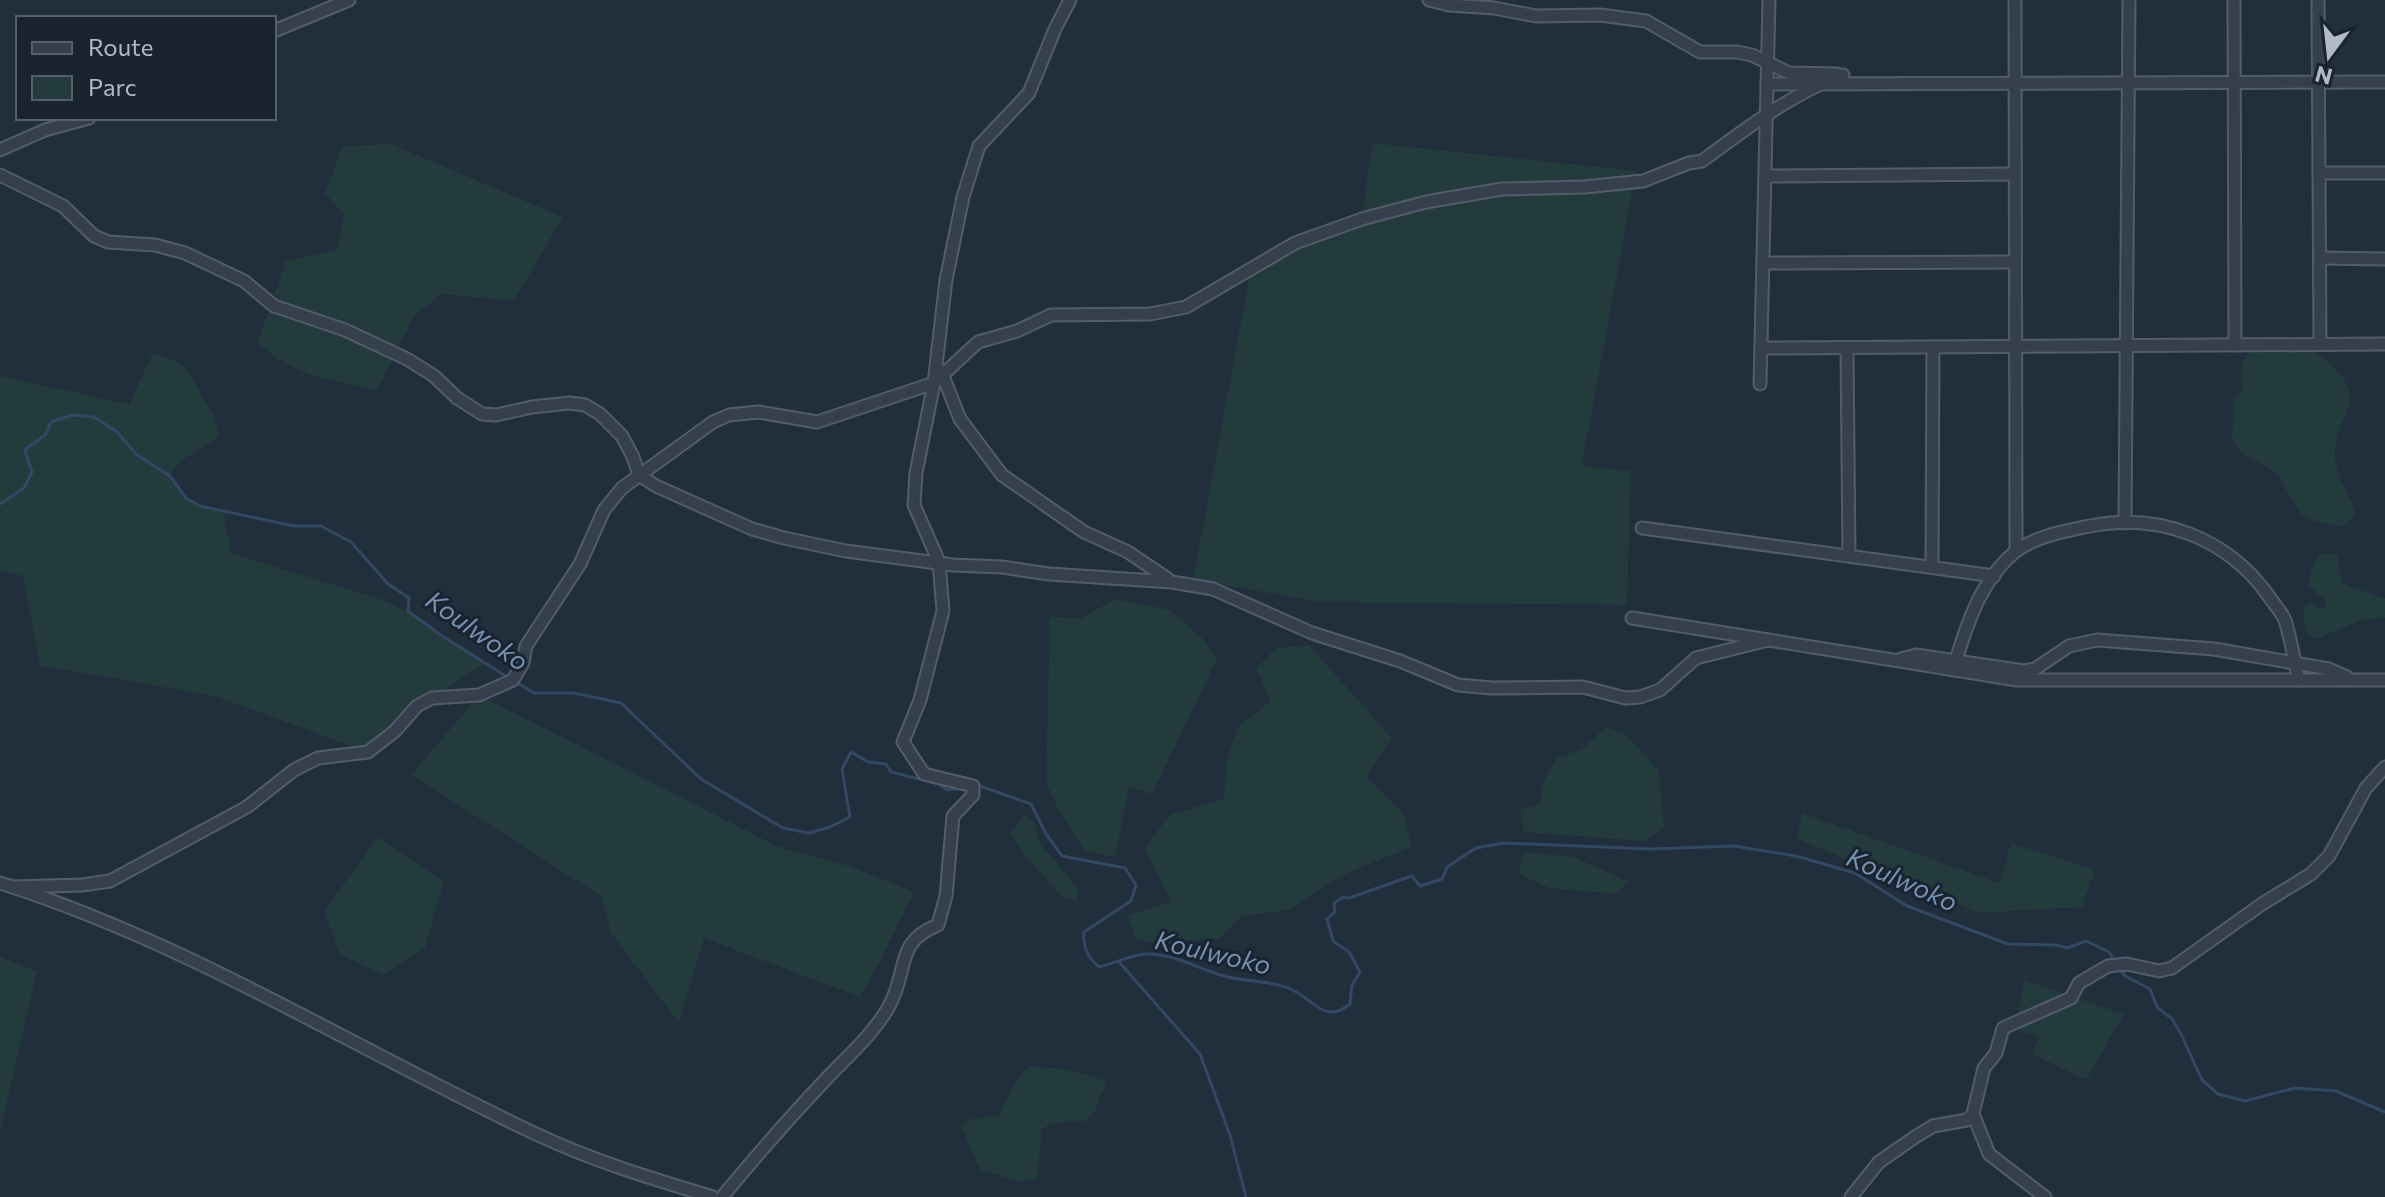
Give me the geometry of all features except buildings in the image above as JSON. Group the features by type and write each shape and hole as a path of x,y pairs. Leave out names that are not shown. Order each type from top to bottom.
{"street":[{"path":"276,30 349,0"},
{"path":"722,1197 888,1009 901,980 907,947 918,933 938,925 942,914 953,816 973,795 973,786 924,774 903,742 920,700 943,611 939,562 914,505 916,473 938,379 937,359 946,280 972,164 987,136 1029,93 1070,0"},
{"path":"1429,0 1536,16 1600,15 1646,21 1700,52 1737,52 1768,61 1789,73 1843,75 1861,83"},
{"path":"1760,384 1769,0"},
{"path":"2015,0 2016,551"},
{"path":"2125,523 2129,0"},
{"path":"2234,0 2235,345"},
{"path":"2318,0 2320,344"},
{"path":"6,885 82,885 110,881 247,807 294,770 318,758 368,752 395,731 417,706 432,698 479,695 513,680 523,663 526,646 580,564 604,510 622,488 713,422 729,415 759,412 817,422 938,379 978,342 1017,331 1051,315 1150,314 1186,307 1295,243 1362,219 1426,202 1502,189 1584,187 1643,181 1702,161 1817,83 1843,75"},
{"path":"1767,84 2385,82"},
{"path":"0,150 45,130 82,120"},
{"path":"2319,173 2385,173"},
{"path":"1765,176 2015,174"},
{"path":"0,175 63,206 94,236 108,242 155,245 185,253 244,281 274,306 345,330 407,359 482,414 496,415 569,403 585,405 600,414 622,436 639,475 656,486 752,529 846,551 1049,574 1172,582 1213,589 1312,633 1400,661 1458,685 1492,688 1583,687 1625,698 1640,697 1660,690 1696,658 1768,640"},
{"path":"2320,258 2385,259"},
{"path":"1763,263 2015,262"},
{"path":"1761,348 2385,344"},
{"path":"1932,567 1933,347"},
{"path":"1847,348 1849,556"},
{"path":"938,379 960,419 1002,475 1084,532 1128,552 1172,582"},
{"path":"1955,665 1968,622 1988,581 2016,551 2058,533 2104,523 2143,522 2191,534 2224,549 2253,575 2284,618 2299,680"},
{"path":"1642,528 1994,576"},
{"path":"1632,618 1897,661 2024,671 2035,669 2069,646 2097,640 2214,649 2329,669 2354,680"},
{"path":"1955,665 2017,680 2385,680"},
{"path":"1851,1197 1879,1162 1915,1137 1933,1126 1967,1120 1973,1114 1984,1068 1996,1053 2003,1028 2071,998 2079,983 2108,966 2127,964 2159,971 2172,968 2262,904 2311,874 2329,856 2366,788 2385,767"},
{"path":"6,885 59,902 165,946 538,1135 618,1168 713,1197"},
{"path":"1973,1114 1989,1154 2045,1197"}],"green space":[{"path":"1373,143 1636,171 1582,466 1631,471 1627,605 1321,602 1193,580 1251,268 1361,219"},
{"path":"391,144 563,217 514,301 442,294 414,316 377,390 298,370 258,342 286,261 337,250 344,215 325,193 342,146"},
{"path":"2255,345 2312,350 2336,369 2347,386 2350,401 2336,441 2335,455 2337,470 2355,513 2350,522 2341,527 2314,521 2300,513 2277,474 2242,453 2232,440 2234,398 2244,390 2242,366"},
{"path":"153,353 184,365 213,414 220,436 179,462 170,476 192,501 224,512 231,553 380,599 408,611 485,663 432,698 368,752 215,696 40,666 23,576 0,571 0,376 129,404"},
{"path":"2319,554 2337,554 2342,583 2385,599 2385,618 2364,619 2317,639 2307,634 2304,606 2311,603 2320,610 2326,605 2323,598 2309,586 2308,580"},
{"path":"1115,599 1170,610 1205,641 1217,659 1152,794 1129,787 1115,857 1085,851 1060,813 1046,783 1050,617 1082,618"},
{"path":"1309,645 1392,738 1366,777 1403,813 1412,847 1345,874 1288,910 1241,916 1220,938 1154,944 1136,938 1127,916 1171,902 1145,848 1170,814 1224,799 1227,756 1239,726 1271,701 1256,669 1276,648"},
{"path":"479,695 777,846 849,866 914,892 860,997 704,938 679,1023 611,933 601,896 411,775"},
{"path":"1606,727 1624,733 1659,771 1664,828 1643,841 1524,832 1520,810 1541,803 1542,785 1556,758 1582,749"},
{"path":"1802,813 1999,883 2011,843 2095,870 2082,907 1980,913 1797,839"},
{"path":"1024,815 1034,821 1040,844 1076,886 1077,901 1063,897 1023,854 1010,833"},
{"path":"378,837 444,881 425,948 384,975 339,954 324,911"},
{"path":"1524,852 1574,857 1629,882 1616,894 1549,888 1518,874"},
{"path":"0,957 37,971 0,1133"},
{"path":"2024,980 2124,1014 2086,1080 2032,1054 2039,1037 2015,1029"},
{"path":"1029,1066 1071,1070 1107,1081 1095,1111 1086,1121 1051,1123 1042,1130 1037,1179 1019,1182 980,1170 961,1126 971,1119 999,1115 1018,1078"}],"waterway":[{"name":"Koulwoko","path":"0,504 24,488 32,472 25,450 45,435 51,422 72,415 94,417 117,432 137,455 170,476 186,498 200,506 294,526 321,526 351,542 388,584 409,598 408,611 509,678"},
{"name":"Koulwoko","path":"516,682 534,693 574,693 621,703 701,779 783,828 809,833 850,817 842,769 851,752 868,762 886,764 891,772 939,784 947,790 966,788"},
{"name":"Koulwoko","path":"977,785 1031,804 1046,834 1062,856 1125,868 1136,885 1131,901 1084,932 1087,951 1099,967 1141,954 1156,954 1224,976 1283,986 1326,1011 1341,1010 1350,1004 1352,985 1360,972 1349,952 1333,941 1327,919 1335,912 1334,903 1343,897 1349,898 1412,876 1420,886 1442,879 1447,867 1476,848 1503,843 1651,849 1734,846 1796,856 1855,873 1907,906 2008,944 2067,948 2086,941 2109,952 2115,961"},
{"path":"1120,963 1200,1054 1230,1135 1246,1197"},
{"name":"Koulwoko","path":"2119,968 2125,976 2150,989 2157,1007 2172,1019 2181,1034 2202,1080 2218,1094 2245,1101 2295,1088 2336,1091 2385,1112"}]}
